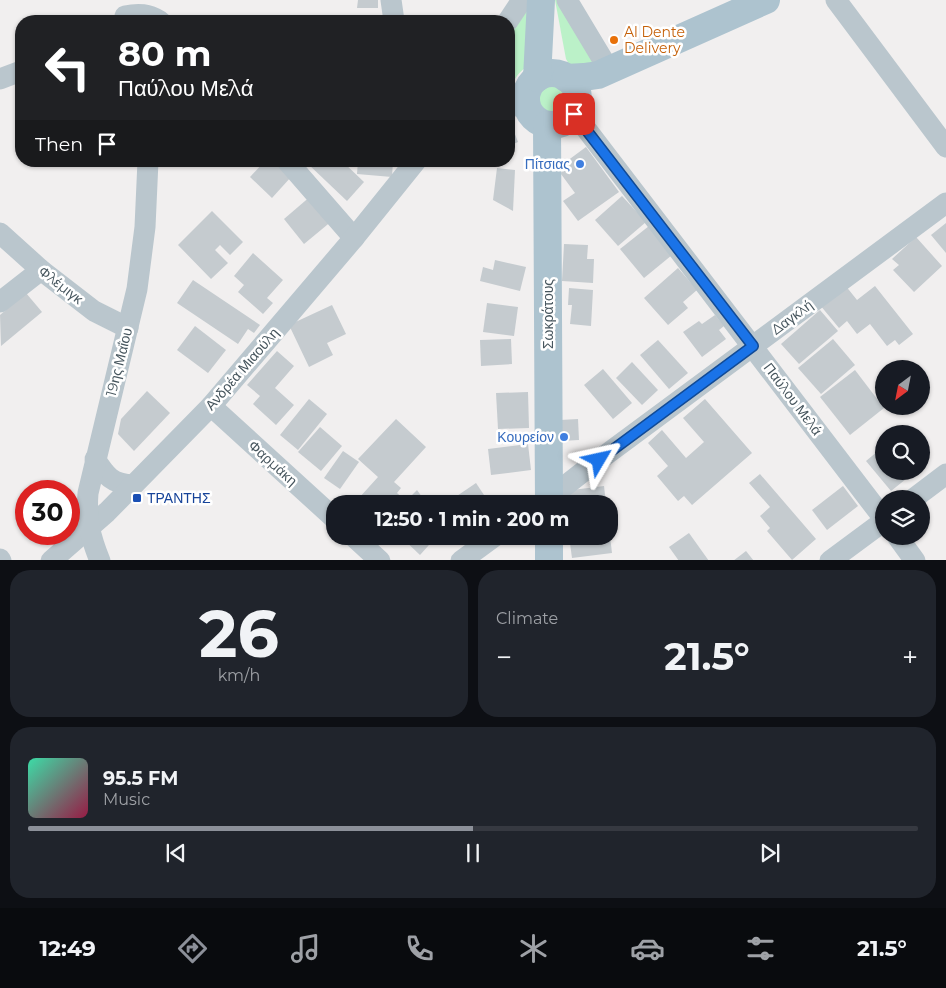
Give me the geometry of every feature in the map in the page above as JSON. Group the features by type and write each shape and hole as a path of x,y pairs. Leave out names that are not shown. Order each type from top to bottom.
{"main road":[{"path":"540,0 562,88"},
{"path":"551,0 562,88 562,123 547,125 518,105 528,90 562,88 584,78 604,73 766,0"},
{"name":"Σωκράτους","path":"547,125 547,495"},
{"path":"549,545 549,560"}],"street":[{"path":"391,0 393,15"},
{"path":"512,15 522,0"},
{"path":"568,0 604,73"},
{"path":"836,0 946,147"},
{"path":"125,12 147,15"},
{"path":"0,80 15,74"},
{"name":"Παύλου Μελά","path":"562,88 875,508"},
{"name":"19ης Μαΐου","path":"100,560 89,529 86,512 87,501 95,459 137,289 148,167"},
{"path":"292,167 354,238"},
{"name":"Ανδρέα Μιαούλη","path":"51,560 89,529 211,406 354,238 411,167"},
{"name":"Δαγκλή","path":"555,495 584,471 946,203"},
{"name":"Φλέμιγκ","path":"0,233 41,270 94,311 128,328"},
{"path":"0,302 41,270"},
{"name":"Φαρμάκη","path":"211,406 326,512"},
{"path":"95,459 105,475 121,484 133,485"},
{"path":"925,490 946,474"},
{"path":"830,560 875,527"},
{"path":"363,545 380,560"},
{"path":"461,560 482,545"},
{"path":"903,545 914,560"}],"green space":[{"path":"533,0 526,67 515,79 515,20"},
{"path":"555,0 563,0 596,60 580,67 569,64 566,59"},
{"path":"553,83 565,88 570,100 565,112 553,117 541,112 536,100 541,88"}],"building":[{"path":"358,0 378,0 378,8 357,8"},
{"path":"586,147 619,192 578,221 563,201 575,193 561,174 563,164"},
{"path":"259,167 281,167 291,177 272,198 250,177"},
{"path":"311,167 348,167 364,182 347,201"},
{"path":"358,167 393,167 392,177 357,174"},
{"path":"497,168 515,170 513,211 493,200"},
{"path":"312,195 333,220 304,244 284,219"},
{"path":"622,196 646,222 618,246 595,220"},
{"path":"212,211 243,242 230,255 220,245 215,250 228,263 211,279 178,245"},
{"path":"946,223 946,253 931,235"},
{"path":"649,226 672,255 644,278 620,249"},
{"path":"916,237 942,266 914,292 893,270 899,265 892,259"},
{"path":"564,244 588,245 587,259 594,259 593,283 562,281"},
{"path":"253,253 283,280 267,298 273,303 263,314 238,292 244,285 234,276"},
{"path":"495,260 526,267 520,291 480,281 483,267 493,270"},
{"path":"678,268 697,290 683,302 688,308 668,325 644,298"},
{"path":"193,280 260,325 254,333 248,329 238,344 177,303"},
{"path":"845,285 857,300 875,286 913,334 899,345 895,340 887,346 870,324 857,334 847,321 839,328 820,305"},
{"path":"569,288 593,290 591,326 570,324 572,305 568,305"},
{"path":"26,293 42,312 1,346 0,315"},
{"path":"487,303 518,307 514,336 483,332"},
{"path":"332,305 346,334 327,343 333,355 309,367 289,325"},
{"path":"820,310 838,331 799,364 781,344"},
{"path":"715,315 724,326 719,330 726,339 702,357 683,332 699,321 702,324"},
{"path":"195,326 226,350 208,373 177,350"},
{"path":"511,339 512,364 481,366 480,340"},
{"path":"833,339 855,365 821,394 798,368"},
{"path":"658,340 688,373 669,389 640,355"},
{"path":"277,351 294,366 275,388 294,405 276,425 253,404 260,396 247,385"},
{"path":"632,362 658,390 642,405 616,378"},
{"path":"603,369 632,403 613,419 584,385"},
{"path":"855,370 875,396 875,415 850,435 820,397"},
{"path":"147,391 170,413 134,451 118,434 121,419"},
{"path":"528,392 529,428 498,429 496,393"},
{"path":"309,399 327,414 298,450 280,435"},
{"path":"705,399 752,453 692,505 684,496 678,501 657,476 668,466 648,443 662,430 686,458 704,442 683,418"},
{"path":"396,419 426,447 394,482 401,488 397,493 399,495 362,495 378,477 358,459"},
{"path":"578,419 579,440 561,441 560,420"},
{"path":"320,427 342,446 321,471 298,452"},
{"path":"528,444 531,470 491,475 488,449"},
{"path":"343,451 359,462 340,489 324,478"},
{"path":"875,454 875,472 866,461"},
{"path":"760,474 816,539 792,560 767,531 770,528 760,516 770,507 749,483"},
{"path":"882,480 905,480 892,490"},
{"path":"476,483 484,495 458,495"},
{"path":"604,486 605,495 565,495 564,491"},
{"path":"843,486 858,506 827,530 812,510"},
{"path":"417,490 421,495 412,495"},
{"path":"689,533 708,560 678,560 669,547"},
{"path":"409,545 429,545 420,555"},
{"path":"570,545 611,545 612,553 572,558"},
{"path":"746,551 753,560 734,560"}],"place":[{"name":"Al Dente Delivery","path":"614,40"},
{"name":"Πίτσιας","path":"580,164"},
{"name":"Κουρείον","path":"564,437"},
{"name":"ΤΡΑΝΤΗΣ","path":"137,498"}],"route":[{"path":"574,114 753,346 599,460"}]}
